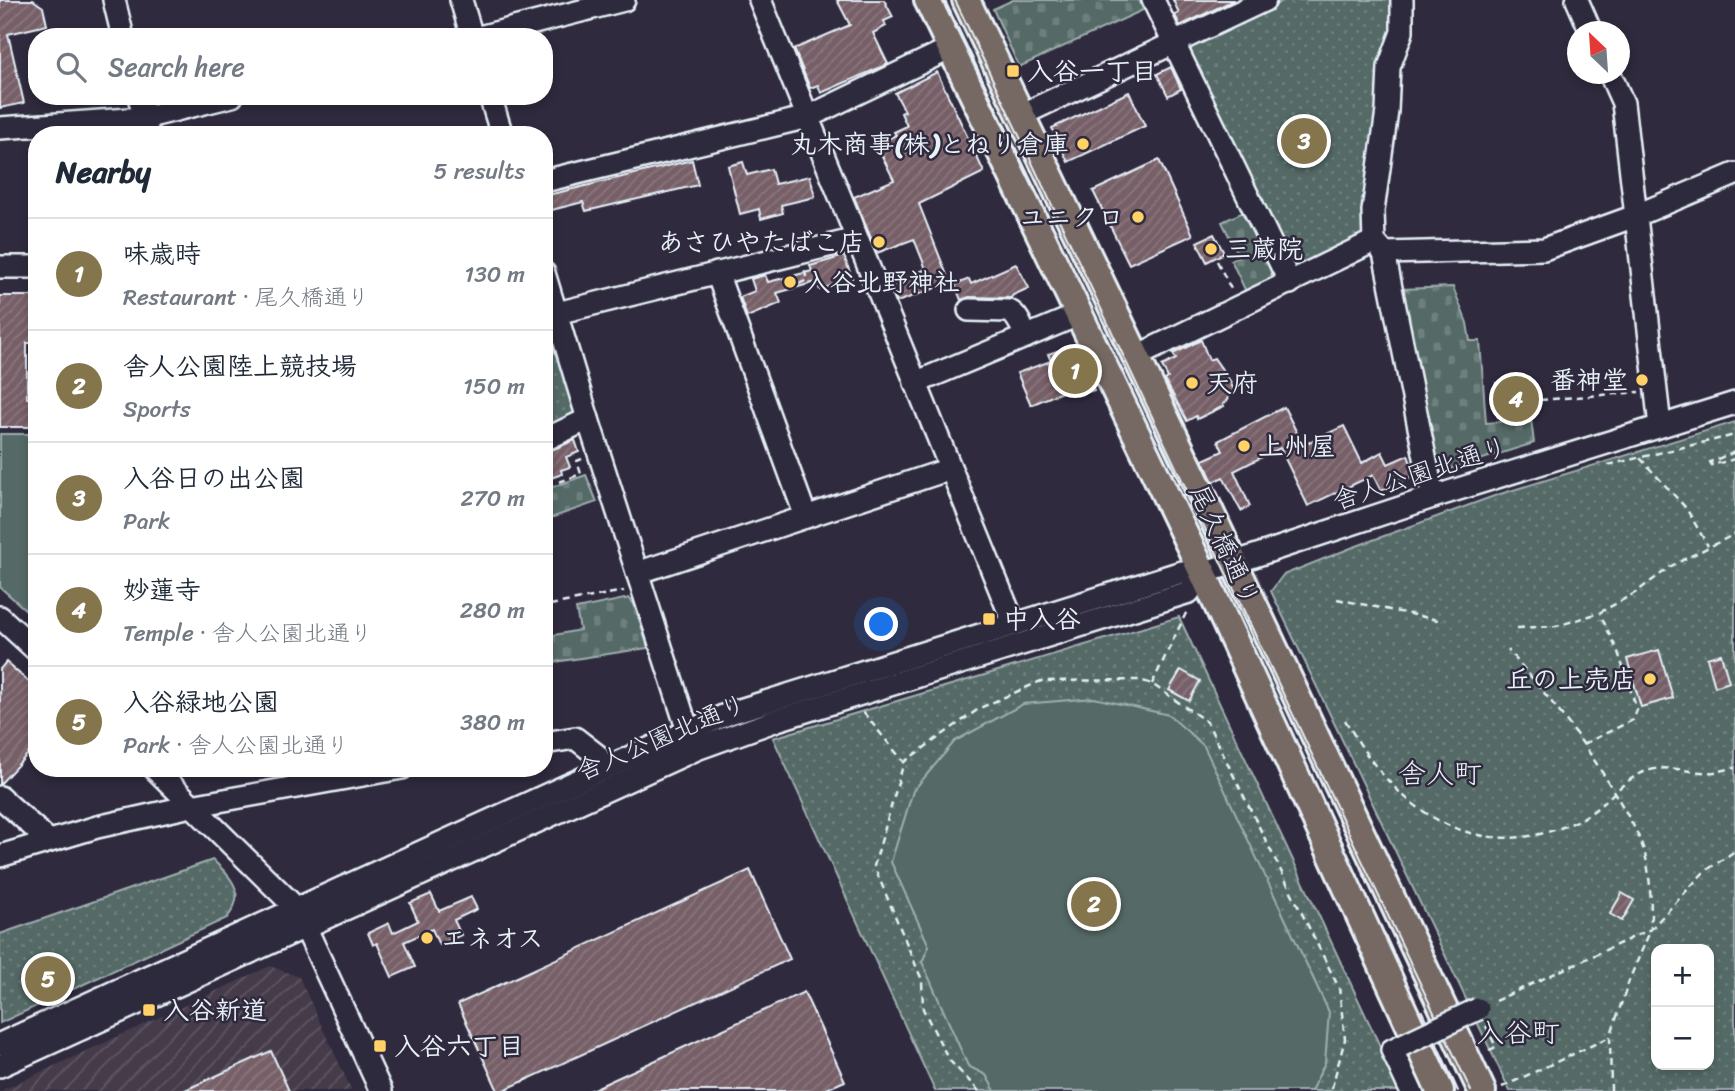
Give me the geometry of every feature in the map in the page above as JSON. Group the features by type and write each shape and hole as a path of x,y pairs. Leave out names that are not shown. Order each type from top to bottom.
{"main road":[{"name":"尾久橋通り","path":"928,0 1203,573 1440,1091"},
{"name":"尾久橋通り","path":"966,0 1233,563 1492,1089"}],"street":[{"path":"114,0 122,28"},
{"path":"461,0 469,28"},
{"path":"514,28 624,0"},
{"path":"760,0 1014,624"},
{"path":"1153,0 1290,283"},
{"path":"1021,115 1173,44 1228,8 1265,0"},
{"path":"1402,0 1402,32 1389,67 1387,111 1373,211 1433,497"},
{"path":"1577,0 1586,21"},
{"path":"553,179 808,117 951,48"},
{"path":"1614,84 1623,103 1660,426"},
{"path":"141,105 146,126 206,105"},
{"path":"493,105 499,126"},
{"path":"0,128 28,128"},
{"path":"1137,356 1290,283 1379,247 1545,249 1635,216 1735,174"},
{"path":"557,313 856,239"},
{"path":"0,267 28,267"},
{"path":"717,273 806,517"},
{"path":"553,301 634,581 688,731"},
{"path":"969,310 1014,313 1026,337"},
{"path":"915,383 1078,315"},
{"name":"舎人公園北通り","path":"0,1066 603,769 688,731 781,697 1014,624 1182,572 1203,573 1433,497 1735,403"},
{"path":"553,436 588,419"},
{"path":"634,581 806,517 950,470"},
{"name":"舎人公園北通り","path":"0,1044 699,748 777,720 1189,592 1203,573"},
{"path":"0,617 28,643"},
{"path":"553,742 575,738 597,755 603,769"},
{"path":"163,777 301,917 381,1091"},
{"path":"0,856 97,827 191,806 352,777"},
{"path":"0,797 49,841"},
{"path":"1410,1091 1392,1050 1478,1009"}],"path":[{"path":"1217,261 1240,306"},
{"path":"1540,400 1656,390"},
{"path":"1608,465 1735,435"},
{"path":"1735,452 1710,462 1712,464 1735,459"},
{"path":"559,482 581,474 577,461 589,456"},
{"path":"1639,457 1686,508 1708,546"},
{"path":"1517,628 1557,626 1600,613 1635,593 1673,565 1735,534"},
{"path":"553,604 634,581"},
{"path":"1337,599 1443,621"},
{"path":"1152,684 1187,610"},
{"path":"1584,744 1633,720 1637,710 1618,652 1600,613"},
{"path":"1508,650 1556,706 1584,744 1637,831 1645,855 1651,898 1651,929"},
{"path":"979,1091 949,1060 923,1009 922,979 874,866 904,762 980,708 1041,681 1140,680 1152,684 1207,722 1339,988 1345,1039 1331,1091"},
{"path":"858,707 904,762"},
{"path":"1345,720 1371,761 1400,793 1425,813 1460,831 1518,839 1551,832 1583,818 1625,782 1655,769 1713,772 1735,768"},
{"path":"1611,1091 1610,1037 1630,978 1651,929 1704,872 1735,851"},
{"path":"1485,1052 1496,1047 1478,1009 1651,929"},
{"path":"1492,1089 1610,1037"}],"shaded area":[{"path":"270,966 299,977 352,1091 0,1091"}],"green space":[{"path":"1013,0 1139,0 1143,10 1019,67 993,9"},
{"path":"1284,0 1398,0 1367,237 1303,268 1290,264 1189,55 1193,45"},
{"path":"1243,212 1272,273 1268,284 1247,294 1231,260 1239,256 1222,222"},
{"path":"1453,287 1467,323 1470,341 1480,341 1486,423 1531,419 1534,443 1438,473 1401,289"},
{"path":"553,340 575,408 572,419 553,428"},
{"path":"1735,422 1735,1091 1510,1091 1271,591 1283,575 1497,495"},
{"path":"0,434 28,434 28,612 0,587"},
{"path":"586,475 597,502 553,517 553,487"},
{"path":"629,598 634,604 648,648 554,662 553,635 580,630 576,609"},
{"path":"1179,617 1401,1091 935,1091 773,738"},
{"path":"1094,698 1169,715 1204,746 1329,1012 1325,1063 1311,1091 995,1091 986,1075 968,1066 922,962 929,946 891,862 913,791 955,741 1023,704"},
{"path":"213,860 235,886 236,901 227,918 0,1023 0,934"}],"building":[{"path":"0,0 33,0 43,7 47,25 8,34 24,103 0,108"},
{"path":"837,0 884,0 893,17 884,21 886,26 873,33 888,64 821,93 818,85 810,88 794,49 850,25"},
{"path":"1173,0 1234,0 1180,26 1175,15 1179,13"},
{"path":"1171,67 1181,89 1168,96 1157,74"},
{"path":"937,72 984,172 919,204 950,283 897,302 890,285 926,269 914,239 877,253 854,197 894,180 876,144 896,135 894,132 907,126 901,113 905,111 895,93"},
{"name":"丸木商事(株)とねり倉庫","path":"1129,92 1145,126 1068,162 1052,128"},
{"path":"692,160 698,185 586,211 583,202 553,210 553,194"},
{"path":"1159,160 1193,235 1129,264 1093,191"},
{"path":"743,162 747,175 771,169 775,184 810,176 815,197 781,205 783,213 761,219 759,209 740,214 728,166"},
{"path":"1214,234 1224,253 1207,262 1197,242"},
{"path":"844,256 852,278 820,290 816,282 777,293 781,303 747,317 740,297 755,291 751,279 765,275 768,282 812,271 810,266"},
{"path":"1016,264 1029,288 1011,298 969,297 961,300 955,285 969,279 971,284"},
{"path":"0,296 28,296 28,427 0,427"},
{"path":"1201,340 1209,360 1214,358 1235,393 1229,395 1224,406 1187,421 1165,380 1168,378 1162,366 1176,359 1173,354"},
{"path":"1069,347 1077,349 1094,390 1078,395 1076,390 1071,388 1031,405 1017,373 1051,361 1048,354"},
{"path":"1528,380 1529,389 1536,388 1537,406 1532,407 1532,414 1498,417 1493,393 1497,393 1496,383"},
{"path":"1284,407 1303,445 1344,426 1362,463 1382,452 1388,464 1408,455 1415,475 1381,491 1373,475 1308,506 1280,448 1234,471 1250,506 1241,511 1223,477 1213,482 1203,460 1223,451 1218,441"},
{"path":"575,440 579,452 566,457 570,467 553,477 553,449"},
{"name":"丘の上売店","path":"1659,650 1673,698 1641,707 1627,659"},
{"path":"1721,654 1729,682 1715,687 1707,658"},
{"path":"6,662 28,681 28,754 0,784 0,669"},
{"path":"1181,670 1200,681 1189,701 1169,690"},
{"path":"750,870 790,959 498,1091 458,1004"},
{"path":"1622,893 1634,900 1622,921 1610,914"},
{"path":"431,894 439,911 471,897 477,909 454,920 461,935 439,945 432,929 404,942 415,967 392,977 377,943 373,945 368,933 389,923 393,933 418,921 410,903"},
{"path":"804,992 845,1081 822,1091 589,1091"},
{"path":"271,1051 289,1091 183,1091"}],"tram line":[{"path":"942,0 1052,226"},
{"path":"955,0 1471,1091"},
{"path":"1422,1011 1458,1091"}],"place":[{"name":"入谷一丁目","path":"1013,71"},
{"name":"入谷日の出公園","path":"1304,141"},
{"name":"丸木商事(株)とねり倉庫","path":"1083,144"},
{"name":"ユニクロ","path":"1138,217"},
{"name":"あさひやたばこ店","path":"879,242"},
{"name":"三蔵院","path":"1211,249"},
{"name":"入谷北野神社","path":"790,282"},
{"name":"味歳時","path":"1075,371"},
{"name":"番神堂","path":"1642,380"},
{"name":"天府","path":"1192,383"},
{"name":"妙蓮寺","path":"1516,399"},
{"name":"上州屋","path":"1244,446"},
{"name":"中入谷","path":"989,619"},
{"name":"丘の上売店","path":"1650,679"},
{"name":"舎人公園陸上競技場","path":"1094,904"},
{"name":"エネオス","path":"427,938"},
{"name":"入谷緑地公園","path":"48,979"},
{"name":"入谷新道","path":"149,1010"},
{"name":"入谷六丁目","path":"380,1046"}],"district":[{"name":"舎人町","path":"1440,773"},
{"name":"入谷町","path":"1518,1032"}]}
